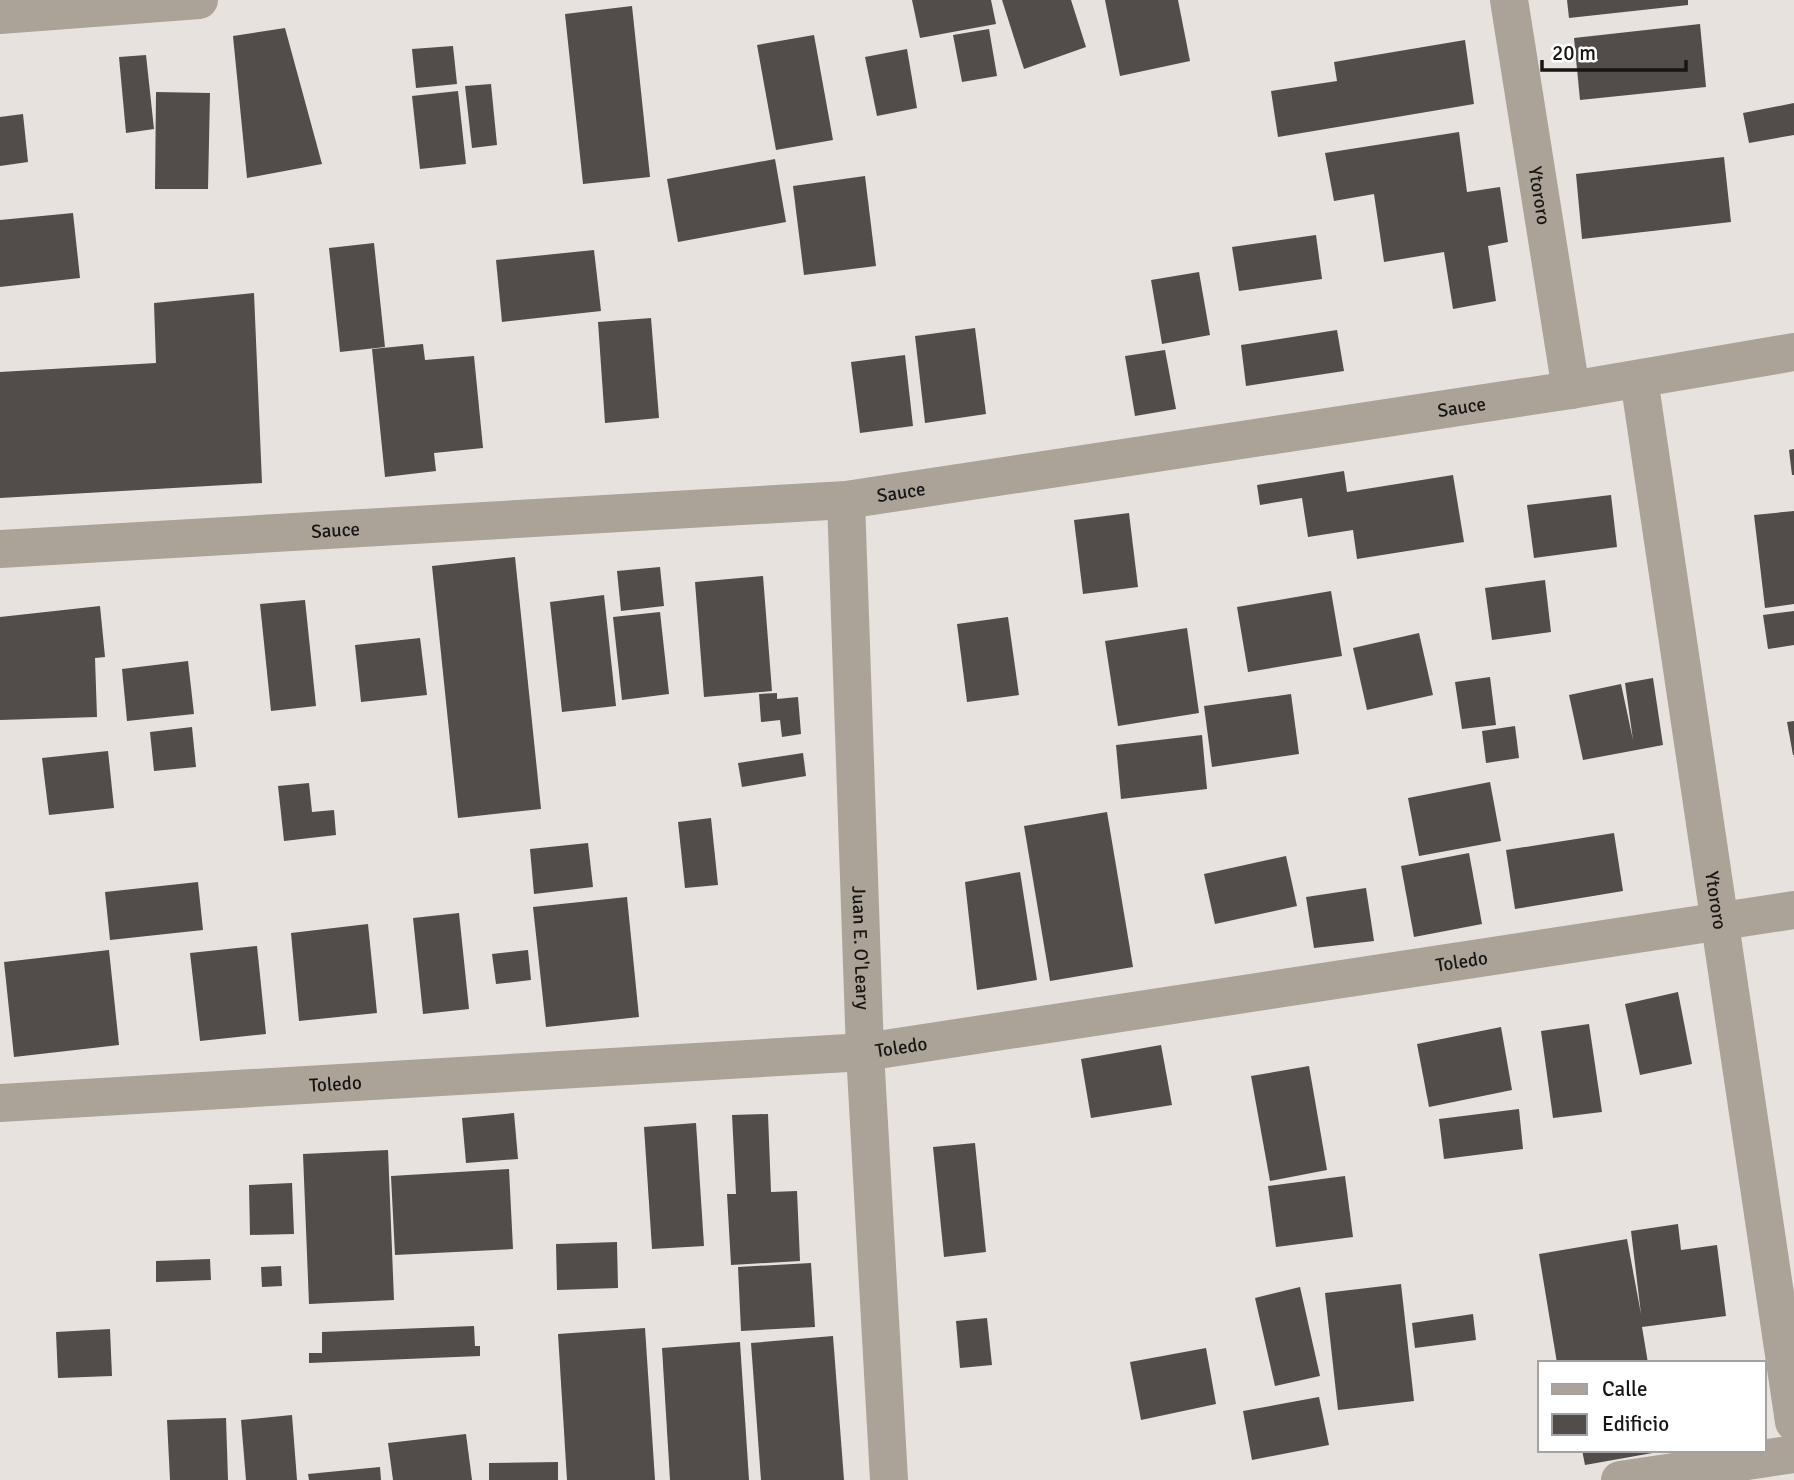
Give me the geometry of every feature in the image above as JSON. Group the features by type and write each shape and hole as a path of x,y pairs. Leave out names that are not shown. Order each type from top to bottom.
{"street":[{"path":"0,15 199,0"},
{"name":"Ytororo","path":"1509,0 1571,390"},
{"name":"Sauce","path":"0,549 846,500 1571,390 1794,352"},
{"name":"Ytororo","path":"1639,379 1794,1422"},
{"name":"Juan E. O'Leary","path":"846,500 865,1052 889,1480"},
{"name":"Toledo","path":"0,1103 865,1052 1794,910"},
{"path":"1620,1480 1794,1454"}],"building":[{"path":"912,0 991,0 996,24 920,38"},
{"path":"1002,0 1071,0 1086,47 1024,69"},
{"path":"1105,0 1178,0 1190,61 1120,76"},
{"path":"1567,0 1688,0 1688,5 1569,18"},
{"path":"632,6 650,177 583,184 565,14"},
{"path":"1700,24 1706,87 1580,100 1574,38"},
{"path":"285,28 322,164 247,178 233,36"},
{"path":"989,29 997,76 962,82 953,35"},
{"path":"814,35 833,140 776,150 757,45"},
{"path":"1465,40 1474,104 1278,137 1271,91 1337,81 1334,62"},
{"path":"453,46 457,84 416,88 412,49"},
{"path":"907,49 917,108 877,116 865,57"},
{"path":"146,55 154,129 126,133 119,57"},
{"path":"491,84 497,145 472,148 465,86"},
{"path":"458,91 466,164 420,169 412,96"},
{"path":"156,92 210,93 208,189 155,189"},
{"path":"1794,103 1794,135 1749,143 1743,113"},
{"path":"23,114 28,162 0,166 0,117"},
{"path":"1459,132 1467,192 1500,187 1508,242 1488,246 1496,301 1453,309 1444,252 1384,262 1374,194 1334,201 1325,153"},
{"path":"1724,157 1731,222 1582,239 1576,174"},
{"path":"775,159 786,222 678,242 667,179"},
{"path":"865,176 876,266 804,275 793,186"},
{"path":"73,213 80,278 0,287 0,220"},
{"path":"1316,235 1322,279 1239,291 1232,247"},
{"path":"374,243 385,347 340,352 329,248"},
{"path":"594,250 601,311 502,322 496,260"},
{"path":"1199,272 1210,335 1162,344 1151,280"},
{"path":"254,293 262,483 0,498 0,372 156,363 154,303"},
{"path":"651,318 659,418 605,423 598,322"},
{"path":"975,328 986,414 925,423 915,336"},
{"path":"1337,330 1344,371 1246,386 1241,345"},
{"path":"423,344 425,360 474,356 483,448 434,453 436,471 385,477 372,349"},
{"path":"1165,350 1176,409 1135,416 1125,356"},
{"path":"905,355 913,426 860,433 851,362"},
{"path":"1794,449 1794,475 1792,475 1789,450"},
{"path":"1344,471 1347,492 1453,475 1464,542 1357,559 1353,530 1308,537 1302,498 1260,505 1257,485"},
{"path":"1611,495 1617,547 1534,558 1527,505"},
{"path":"1794,511 1794,604 1765,608 1754,515"},
{"path":"1129,513 1138,587 1083,594 1074,520"},
{"path":"515,557 541,809 458,818 432,566"},
{"path":"660,567 664,606 621,611 617,571"},
{"path":"763,576 772,691 704,697 695,582"},
{"path":"1545,580 1551,632 1492,640 1485,588"},
{"path":"1331,591 1342,656 1248,672 1237,607"},
{"path":"604,595 616,706 562,712 550,602"},
{"path":"305,600 316,706 271,711 260,604"},
{"path":"100,606 105,657 95,658 97,717 0,720 0,617"},
{"path":"1794,611 1794,645 1768,649 1763,615"},
{"path":"660,612 669,694 622,700 613,617"},
{"path":"1008,617 1019,695 967,702 957,624"},
{"path":"1187,628 1199,713 1118,726 1105,641"},
{"path":"1419,633 1433,695 1367,710 1353,648"},
{"path":"420,638 427,695 361,702 355,645"},
{"path":"188,661 194,714 127,721 122,669"},
{"path":"1490,677 1496,725 1462,729 1455,682"},
{"path":"1653,678 1663,745 1583,760 1569,695 1621,684 1633,740 1625,683"},
{"path":"777,693 777,699 798,697 801,734 782,737 780,720 761,722 759,694"},
{"path":"1291,694 1299,754 1212,767 1204,706"},
{"path":"1794,721 1794,755 1793,755 1787,722"},
{"path":"1515,726 1519,758 1486,763 1482,731"},
{"path":"192,727 196,767 154,771 150,732"},
{"path":"1202,735 1207,789 1121,799 1116,745"},
{"path":"108,751 114,808 49,815 42,758"},
{"path":"803,753 806,776 742,787 738,763"},
{"path":"1490,782 1501,841 1419,856 1408,798"},
{"path":"309,783 312,812 334,810 336,835 284,841 278,786"},
{"path":"1107,812 1133,967 1050,981 1024,826"},
{"path":"711,818 718,885 685,888 678,822"},
{"path":"1614,833 1623,891 1515,909 1506,850"},
{"path":"588,843 593,887 534,894 530,849"},
{"path":"1469,853 1482,924 1414,937 1401,866"},
{"path":"1286,856 1297,906 1215,924 1204,874"},
{"path":"1020,872 1037,980 977,990 965,882"},
{"path":"198,882 203,930 110,940 105,892"},
{"path":"1366,888 1374,941 1314,948 1306,897"},
{"path":"627,897 639,1017 546,1027 533,907"},
{"path":"459,913 469,1009 423,1014 413,918"},
{"path":"368,924 377,1013 299,1021 291,933"},
{"path":"257,946 266,1034 200,1041 190,953"},
{"path":"109,950 119,1045 14,1057 4,962"},
{"path":"528,950 531,980 496,984 492,954"},
{"path":"1678,992 1692,1064 1640,1075 1625,1004"},
{"path":"1589,1024 1602,1112 1553,1118 1541,1031"},
{"path":"1501,1027 1512,1090 1429,1107 1417,1044"},
{"path":"1161,1045 1172,1105 1091,1118 1081,1059"},
{"path":"1309,1066 1327,1170 1270,1181 1251,1076"},
{"path":"1519,1109 1523,1149 1444,1159 1439,1119"},
{"path":"514,1113 518,1159 466,1163 462,1118"},
{"path":"768,1114 771,1192 797,1191 800,1261 731,1265 727,1194 736,1194 732,1115"},
{"path":"696,1123 704,1246 652,1249 644,1127"},
{"path":"975,1143 986,1252 944,1257 933,1147"},
{"path":"388,1150 394,1300 309,1304 303,1154"},
{"path":"509,1169 513,1249 395,1255 391,1176"},
{"path":"1345,1176 1353,1237 1276,1247 1268,1186"},
{"path":"292,1183 294,1234 250,1235 249,1185"},
{"path":"1678,1224 1681,1250 1717,1245 1726,1316 1642,1327 1648,1361 1557,1361 1539,1254 1627,1239 1641,1314 1631,1231"},
{"path":"617,1242 618,1288 557,1290 556,1244"},
{"path":"210,1259 211,1280 156,1282 156,1261"},
{"path":"811,1263 815,1327 741,1331 738,1267"},
{"path":"281,1266 282,1286 262,1287 261,1267"},
{"path":"1401,1284 1414,1401 1338,1410 1325,1293"},
{"path":"1300,1287 1320,1376 1275,1386 1255,1298"},
{"path":"1473,1314 1476,1340 1415,1348 1412,1323"},
{"path":"987,1318 992,1365 960,1368 956,1321"},
{"path":"474,1326 475,1346 480,1346 480,1356 309,1363 309,1353 322,1353 322,1332"},
{"path":"645,1328 655,1480 567,1480 558,1334"},
{"path":"110,1329 112,1376 58,1378 56,1332"},
{"path":"833,1336 844,1480 761,1480 751,1343"},
{"path":"740,1342 749,1480 670,1480 662,1348"},
{"path":"1206,1348 1216,1404 1141,1420 1130,1362"},
{"path":"1319,1397 1329,1445 1252,1460 1243,1411"},
{"path":"292,1415 297,1480 246,1480 241,1420"},
{"path":"226,1418 228,1480 170,1480 167,1420"},
{"path":"466,1434 472,1480 393,1480 388,1443"},
{"path":"1582,1452 1658,1452 1585,1465"},
{"path":"558,1462 558,1480 489,1480 489,1463"},
{"path":"380,1467 381,1480 309,1480 308,1474"}]}
